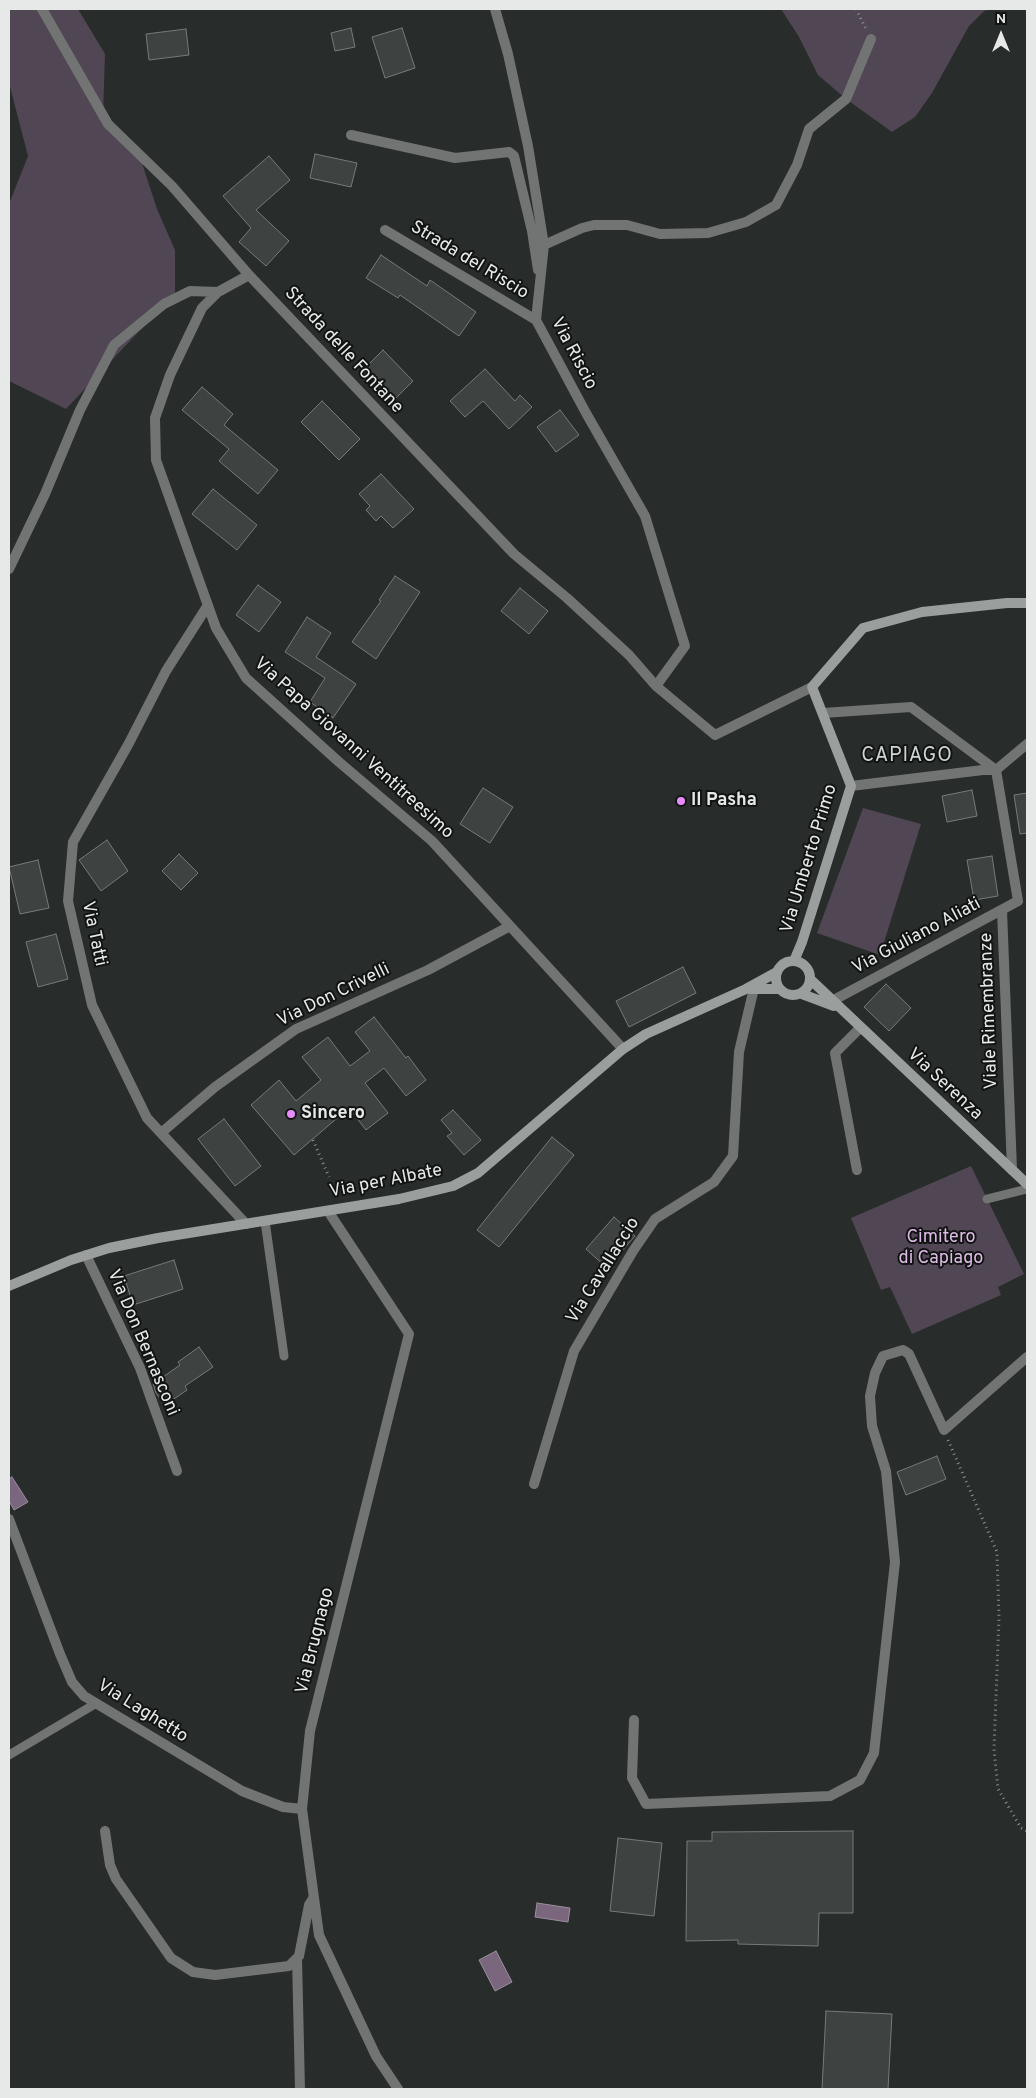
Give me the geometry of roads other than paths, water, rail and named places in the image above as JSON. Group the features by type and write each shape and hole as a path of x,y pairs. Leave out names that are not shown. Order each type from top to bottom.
{"street":[{"name":"Strada delle Fontane","path":"42,9 108,124 172,186 249,275 514,554 567,598 629,655 656,686 715,735 812,687"},
{"name":"Via Riscio","path":"495,9 508,54 528,146 544,245 536,320 586,413 645,516 685,646 656,686"},
{"path":"544,245 582,228 594,225 628,225 660,234 708,233 746,222 776,204 797,165 809,129 846,99 871,39"},
{"path":"351,135 456,158 509,152 514,156 532,230 540,286"},
{"name":"Strada del Riscio","path":"385,230 536,320"},
{"name":"Via Papa Giovanni Ventitreesimo","path":"249,275 218,292 202,308 170,375 155,418 156,460 216,628 246,678 339,762 432,841 623,1049"},
{"path":"9,570 45,494 80,410 114,345 164,304 190,290 218,292"},
{"path":"812,687 863,628 922,612 1007,603 1027,603"},
{"name":"Via Tatti","path":"208,606 166,671 128,745 73,842 68,901 92,1005 147,1118 246,1224"},
{"name":"Via Umberto Primo","path":"794,961 802,942 852,786 812,687"},
{"path":"823,713 912,707 996,770"},
{"path":"852,786 996,770 1027,744"},
{"name":"Via Giuliano Aliati","path":"835,1005 1018,901 996,770"},
{"name":"Viale Rimembranze","path":"1002,910 1012,1170"},
{"name":"Via Don Crivelli","path":"161,1133 215,1087 296,1029 428,970 510,926"},
{"path":"794,961 803,964 808,969 811,980 809,987 802,994 789,996 779,989 776,983 777,972 784,963 794,961"},
{"name":"Via per Albate","path":"9,1286 86,1255 109,1248 158,1238 328,1211 436,1191 453,1186 478,1173 623,1049 646,1034 750,988 777,972"},
{"name":"Via Serenza","path":"811,980 835,1005 1027,1184"},
{"name":"Via per Albate","path":"750,988 779,989"},
{"name":"Via Cavallaccio","path":"534,1484 574,1352 633,1251 655,1219 714,1182 733,1156 739,1052 750,988"},
{"name":"Via Serenza","path":"802,994 835,1005"},
{"path":"857,1170 835,1052 860,1028"},
{"name":"Via Brugnago","path":"328,1211 409,1334 310,1731 302,1809 319,1935 376,2056 398,2089"},
{"name":"Via Don Bernasconi","path":"86,1255 140,1368 177,1471"},
{"path":"634,1720 632,1778 646,1804 830,1796 860,1780 874,1753 895,1562 886,1471 872,1426 870,1396 875,1373 883,1356 903,1350 909,1354 944,1430 1027,1357"},
{"name":"Via Laghetto","path":"9,1519 60,1654 72,1682 84,1696 242,1792 282,1807 302,1809"},
{"path":"105,1831 110,1865 116,1879 171,1958 178,1963 193,1972 215,1975 289,1966 297,1958"},
{"path":"300,2089 297,1958 309,1905 314,1896"}],"lane":[{"path":"987,1199 1027,1189"},
{"path":"265,1221 284,1356"},
{"path":"9,1755 95,1704"}],"place":[{"name":"Il Pasha","path":"681,801"},
{"name":"Sincero","path":"291,1114"}],"district":[{"name":"CAPIAGO","path":"907,757"}],"park label":[{"name":"Cimitero di Capiago","path":"941,1248"}]}
